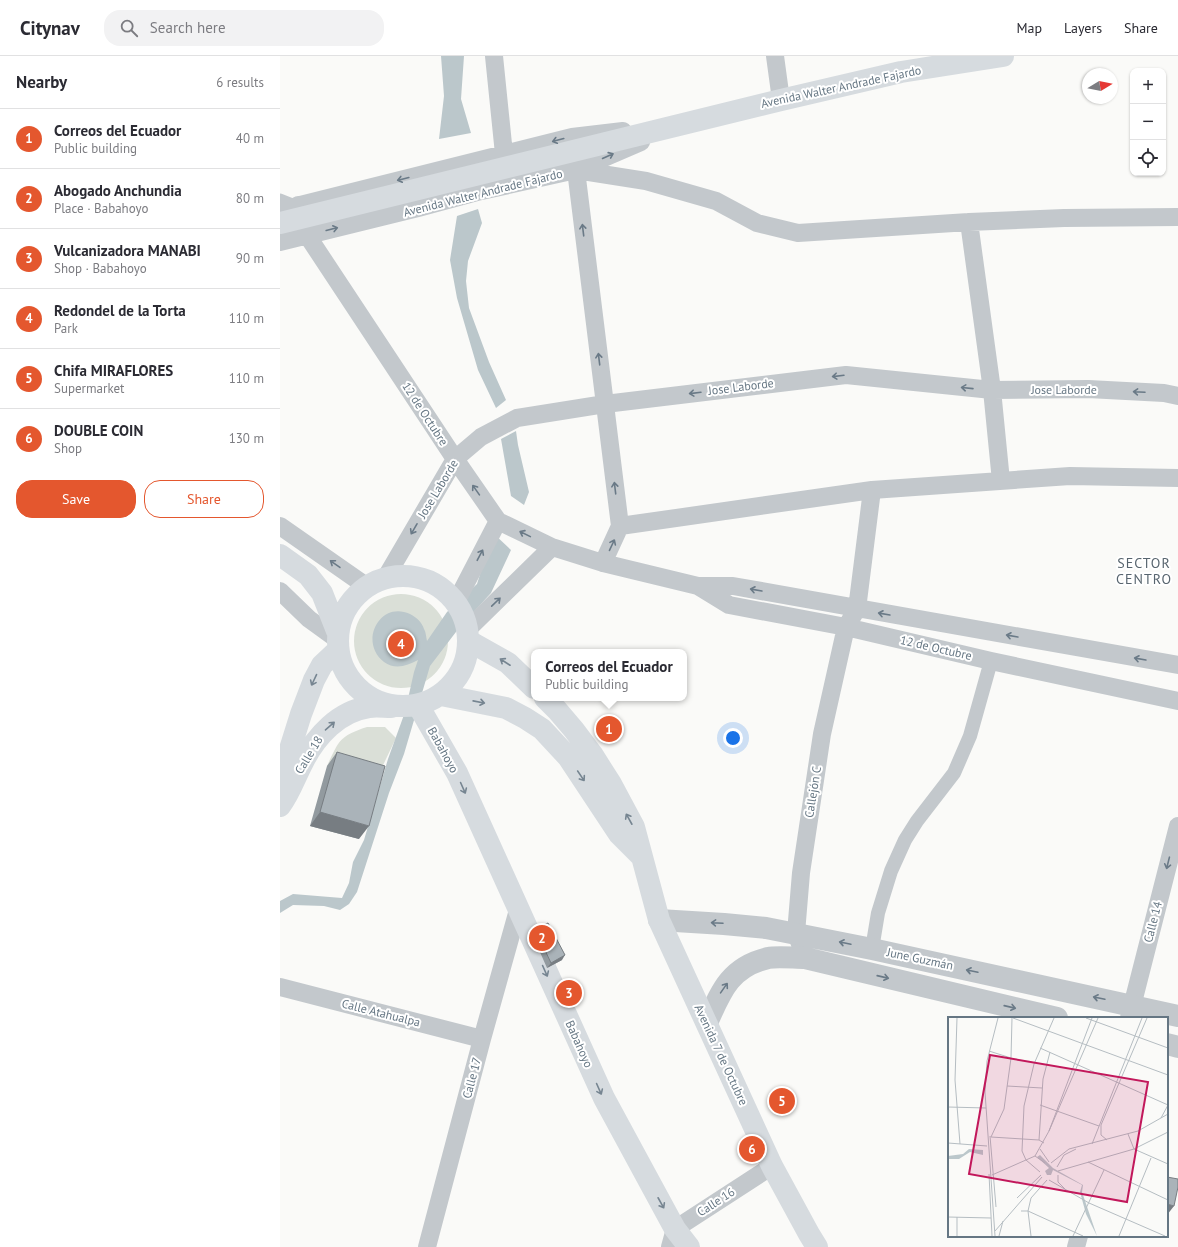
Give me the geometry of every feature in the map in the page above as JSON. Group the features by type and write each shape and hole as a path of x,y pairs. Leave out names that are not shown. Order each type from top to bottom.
{"main road":[{"name":"Avenida Walter Andrade Fajardo","path":"280,223 680,124 902,72 1003,56"},
{"path":"280,555 308,574 322,593 338,640 345,670 357,688 374,700 395,706 406,707 430,701 441,695 456,680 465,661 468,635 465,618 456,602 442,588 426,579 407,575 386,577 360,593 343,615 338,640"},
{"path":"299,568 360,593"},
{"path":"468,635 508,663 531,685"},
{"name":"Calle 18","path":"280,781 301,714 314,680 338,640"},
{"name":"Avenida 7 de Octubre","path":"441,695 506,708 526,718 542,730 568,757 620,834 641,856"},
{"name":"Avenida 7 de Octubre","path":"547,701 574,730 592,754 611,784 634,827 659,920 772,1166 816,1247"},
{"name":"Babahoyo","path":"418,705 457,773 604,1098 672,1238 689,1247"},
{"name":"Calle 18","path":"280,806 304,760 320,734 335,721 351,713 369,707 395,706"}],"street":[{"path":"494,56 504,154"},
{"path":"775,56 781,100"},
{"name":"Avenida Walter Andrade Fajardo","path":"280,210 572,136 680,124"},
{"name":"Avenida Walter Andrade Fajardo","path":"280,242 477,192 576,170 680,124"},
{"path":"604,563 620,526 576,170 653,183 716,201 757,223 798,233 969,222 1064,218 1178,217"},
{"name":"12 de Octubre","path":"298,205 307,235 455,459 498,521 552,547 604,563 698,586 733,586 1178,665"},
{"path":"969,222 992,390 1001,481"},
{"name":"Jose Laborde","path":"386,577 455,459 481,437 518,418 605,404 846,375 992,390 1088,390 1164,393 1178,396"},
{"path":"620,526 872,490 1070,476 1178,478"},
{"path":"846,627 858,609 872,490"},
{"path":"456,602 498,521"},
{"path":"280,526 360,593"},
{"path":"468,635 552,547"},
{"name":"12 de Octubre","path":"698,586 730,605 846,627 991,661 1178,701"},
{"path":"280,591 309,619 338,640"},
{"name":"Callejón C","path":"805,958 796,933 801,873 822,734 846,627"},
{"path":"872,949 878,913 891,871 905,840 917,821 954,773 970,736 991,661"},
{"name":"Calle 14","path":"1131,1012 1178,826"},
{"name":"Calle 17","path":"427,1247 518,910"},
{"name":"June Guzmán","path":"659,920 752,926 796,933 872,949 1131,1012 1178,1016"},
{"name":"June Guzmán","path":"707,1023 721,992 734,975 752,964 769,958 805,958 1053,1017"},
{"name":"Calle Atahualpa","path":"280,987 482,1039"},
{"path":"1168,1044 1178,1046"},
{"name":"Calle 16","path":"672,1238 772,1166"},
{"path":"1076,1247 1079,1237"}],"lane":[{"path":"280,198 298,205"}],"shaded area":[{"path":"441,56 464,56 461,99 471,133 439,139 444,96"},
{"path":"478,209 482,223 468,261 466,281 469,308 489,362 506,400 496,408 478,370 457,298 450,260 457,216"},
{"path":"516,431 529,492 524,505 511,496 501,439"},
{"path":"493,533 511,550 491,593 459,628 430,666 404,754 389,793 357,892 349,904 340,910 324,906 293,905 280,913 280,901 293,894 342,898 349,883 353,862 364,840 388,759 405,712 418,660 401,666 392,666 384,662 376,654 373,644 373,634 376,625 382,618 390,613 399,611 410,614 417,618 422,624 427,641 447,612 477,584"},
{"path":"401,594 419,598 434,608 444,623 448,641 444,659 434,674 419,684 401,688 383,684 368,674 358,659 354,641 358,623 368,608 383,598"},
{"path":"367,727 385,727 396,738 376,780 327,766 341,740 351,733"}],"building":[{"path":"337,752 385,766 369,826 320,812"},
{"path":"548,923 565,955 551,963 535,929"},
{"path":"1168,1177 1178,1179 1174,1206 1168,1204"}],"place":[{"name":"Redondel de la Torta","path":"401,644"},
{"name":"Correos del Ecuador","path":"609,729"},
{"name":"Abogado Anchundia","path":"542,938"},
{"name":"Vulcanizadora MANABI","path":"569,993"},
{"name":"Chifa MIRAFLORES","path":"782,1101"},
{"name":"DOUBLE COIN","path":"752,1149"}],"district":[{"name":"SECTOR CENTRO","path":"1144,572"}]}
